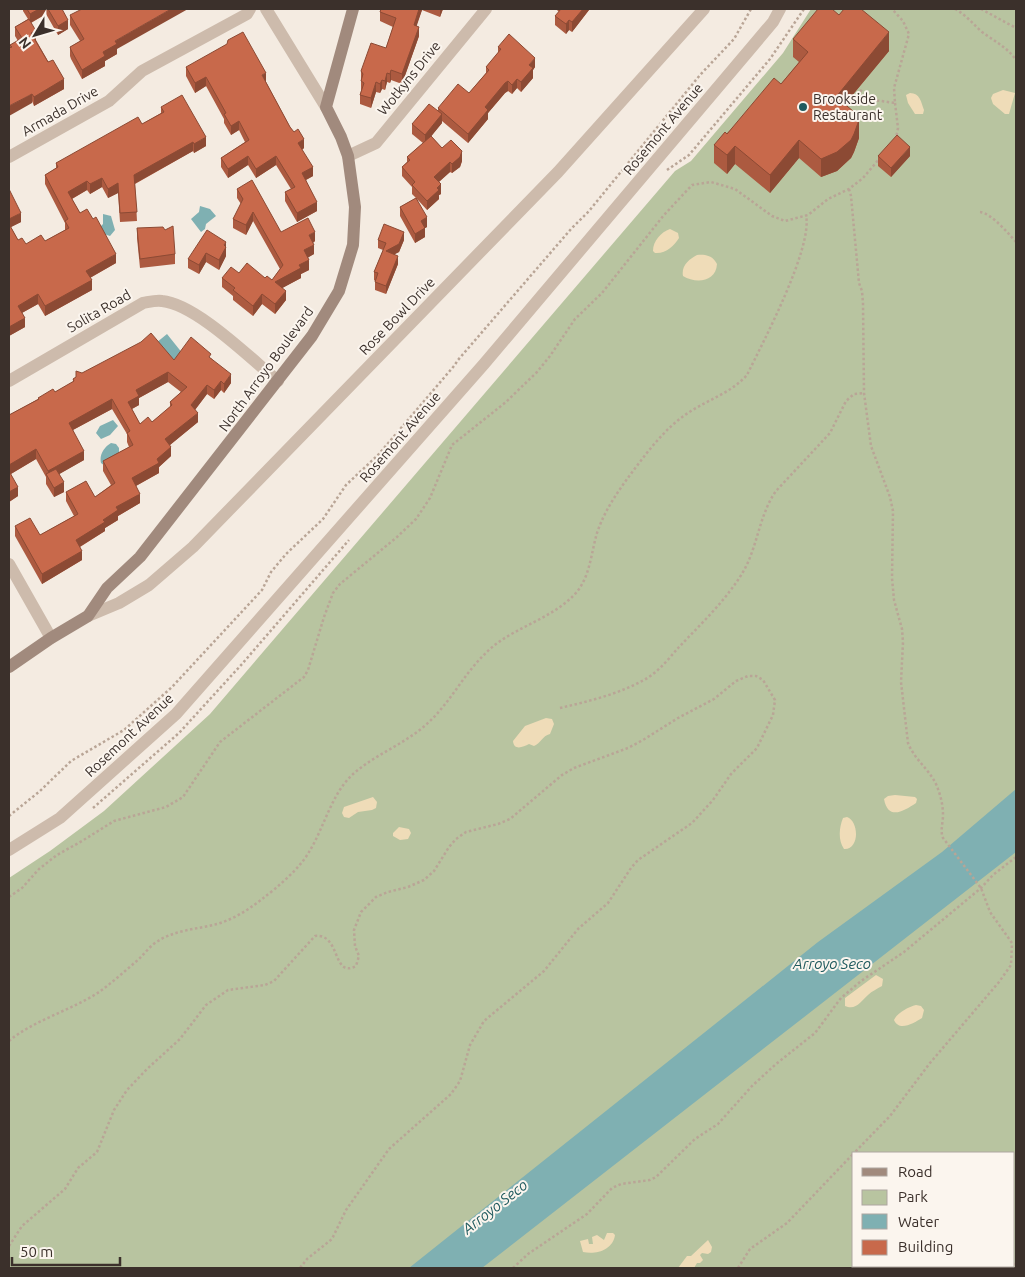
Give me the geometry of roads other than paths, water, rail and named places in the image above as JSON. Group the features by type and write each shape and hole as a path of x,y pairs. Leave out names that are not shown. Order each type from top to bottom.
{"street":[{"name":"Armada Drive","path":"9,157 109,101 142,71 247,14 250,9"},
{"path":"266,9 326,107"},
{"path":"326,107 353,9"},
{"name":"Wotkyns Drive","path":"348,156 376,143 486,9"},
{"name":"Rose Bowl Drive","path":"88,616 119,602 149,585 193,547 558,172 704,9"},
{"name":"Rosemont Avenue","path":"9,850 60,818 176,714 484,364 772,22 780,9"},
{"name":"North Arroyo Boulevard","path":"9,667 51,638 88,616 107,588 140,557 312,336 339,291 353,245 355,207 348,156 326,107"},
{"name":"Solita Road","path":"9,381 143,303 162,301 182,308 212,326 278,381"},
{"path":"9,564 51,638"}],"water":[{"path":"200,206 210,209 216,216 206,224 205,229 201,232 191,219 199,212"},
{"path":"103,214 111,216 115,230 110,236 101,233 100,227 103,224"},
{"path":"167,334 183,354 173,363 156,343"},
{"path":"113,420 118,426 110,435 101,439 96,433 100,426"},
{"path":"111,443 116,444 119,448 119,453 105,466 101,463 101,454"},
{"name":"Arroyo Seco","path":"1016,789 1016,852 482,1268 409,1268 818,942 942,852"}],"place":[{"name":"Brookside Restaurant","path":"803,107"}]}
